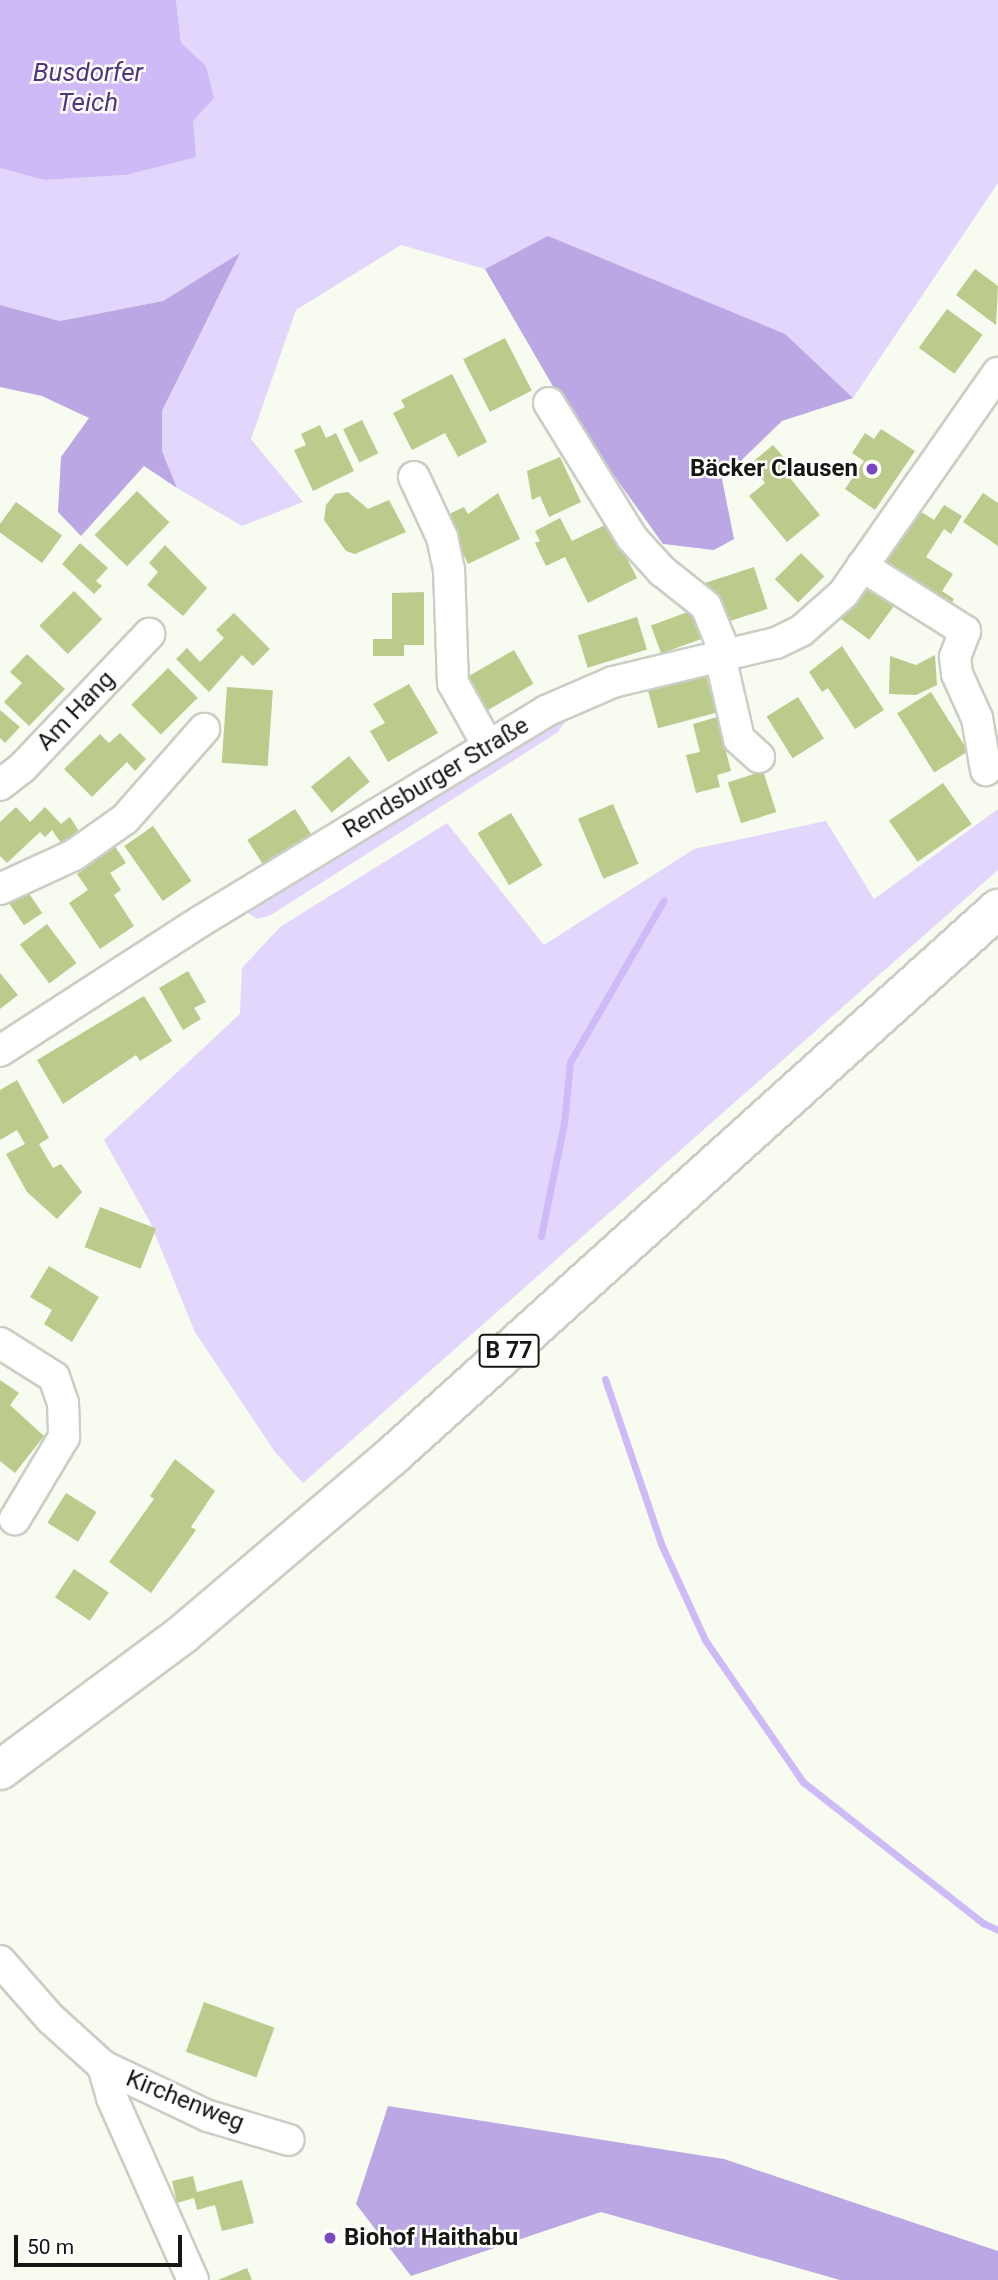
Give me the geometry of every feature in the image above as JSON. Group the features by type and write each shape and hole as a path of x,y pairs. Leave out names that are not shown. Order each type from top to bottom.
{"main road":[{"name":"B 77","path":"0,1770 183,1634 381,1466 998,909"}],"street":[{"name":"Rendsburger Straße","path":"0,1051 201,921 488,746 582,694 635,676 776,643 801,631 843,594 998,373"},
{"path":"549,403 632,538 662,571 706,606 723,656 739,739 759,757"},
{"path":"414,477 442,537 449,569 453,683 488,746"},
{"path":"869,555 965,631 955,657 957,674 976,718 986,770"},
{"name":"Am Hang","path":"0,785 22,768 149,634"},
{"path":"0,889 74,855 125,819 204,729"},
{"path":"0,1343 54,1377 63,1403 64,1437 15,1519"},
{"name":"Kirchenweg","path":"0,1961 51,2019 103,2066 208,2116 289,2140"},
{"path":"103,2066 112,2098 193,2280"}],"shaded area":[{"path":"176,0 998,0 998,183 853,398 784,334 499,263 485,269 401,245 296,310 251,439 303,502 242,526 177,488 162,451 162,411 239,254 163,301 60,321 0,305 0,168 44,180 126,175 193,121 206,66 181,44"},
{"path":"548,236 785,334 853,398 782,421 722,479 734,539 714,550 663,544 565,407 485,269"},
{"path":"240,253 162,411 162,451 177,488 144,466 81,536 58,512 61,457 89,418 42,396 0,387 0,305 60,321 163,301"},
{"path":"569,716 558,732 271,915 257,919 243,910 484,758"},
{"path":"998,809 998,870 303,1483 275,1452 195,1332 150,1222 104,1140 240,1014 242,968 280,927 447,823 544,945 694,849 826,821 874,899"},
{"path":"388,2106 724,2159 998,2251 998,2280 840,2280 601,2212 411,2276 356,2204"}],"water":[{"name":"Busdorfer Teich","path":"0,0 176,0 181,43 206,66 214,98 193,121 196,157 126,175 44,180 0,168"}],"building":[{"path":"975,269 998,286 996,325 956,295"},
{"path":"947,309 983,335 954,374 919,348"},
{"path":"505,338 532,391 490,412 463,359"},
{"path":"452,374 487,442 458,457 445,433 412,450 393,413 405,407 401,400"},
{"path":"362,420 378,453 359,462 343,429"},
{"path":"320,425 326,438 336,433 354,471 313,491 294,450 306,445 301,434"},
{"path":"881,429 915,451 875,510 845,489 864,461 852,453 865,433 874,439"},
{"path":"773,445 792,467 786,473 820,515 787,542 749,496 765,483 750,464"},
{"path":"560,457 581,502 549,517 540,496 532,500 527,471"},
{"path":"137,491 169,522 127,566 95,535"},
{"path":"348,492 368,509 389,500 406,532 355,554 346,551 324,520 326,505 335,494"},
{"path":"498,493 520,539 468,564 445,516 464,507 468,514"},
{"path":"983,493 998,503 998,546 963,522"},
{"path":"16,502 62,536 42,563 0,532 0,524"},
{"path":"909,504 934,520 944,505 962,516 951,534 944,529 926,557 953,574 942,591 954,599 947,610 872,562"},
{"path":"560,518 572,541 609,523 637,578 588,603 565,557 546,566 535,543 540,541 535,531"},
{"path":"80,543 108,568 96,581 102,586 94,594 62,564"},
{"path":"165,545 207,588 183,616 147,585 158,572 149,563"},
{"path":"801,553 824,576 798,602 775,579"},
{"path":"754,567 768,609 716,626 703,584"},
{"path":"866,578 898,601 869,640 838,617"},
{"path":"74,591 102,619 68,654 39,626"},
{"path":"424,592 424,645 404,645 404,656 373,656 373,639 392,639 392,593"},
{"path":"696,609 706,637 661,654 651,625"},
{"path":"234,613 270,649 253,666 242,655 209,692 176,659 187,648 200,662 224,638 216,630"},
{"path":"637,617 647,650 588,668 578,635"},
{"path":"842,646 884,710 855,729 828,688 822,692 809,672"},
{"path":"514,650 534,684 487,711 467,677"},
{"path":"27,654 65,689 29,726 4,702 22,683 10,672"},
{"path":"935,655 937,685 916,695 889,694 890,656 916,665"},
{"path":"168,668 198,698 161,734 131,705"},
{"path":"706,675 716,713 658,728 648,691"},
{"path":"409,684 438,733 388,762 370,731 385,723 373,704"},
{"path":"227,687 273,690 268,766 222,763"},
{"path":"931,692 968,751 934,773 897,713"},
{"path":"798,697 824,739 793,758 767,717"},
{"path":"0,710 20,727 5,743 0,738"},
{"path":"717,717 731,771 717,775 720,787 696,793 686,755 700,752 693,724"},
{"path":"120,733 146,759 135,771 127,762 92,797 64,769 100,734 109,743"},
{"path":"349,756 370,782 332,812 311,787"},
{"path":"763,771 776,812 741,823 728,782"},
{"path":"943,783 972,824 918,862 889,821"},
{"path":"613,804 638,864 603,879 578,819"},
{"path":"16,807 30,822 45,807 61,824 70,817 83,838 66,850 52,830 45,837 40,832 7,863 0,856 0,822"},
{"path":"295,809 311,834 264,865 247,840"},
{"path":"511,813 542,865 509,885 478,833"},
{"path":"153,826 191,881 163,901 124,846"},
{"path":"108,836 126,863 110,873 121,890 114,895 134,926 100,949 69,903 88,890 77,874 96,861 89,849"},
{"path":"26,889 42,913 24,925 8,901"},
{"path":"47,924 76,963 49,984 20,944"},
{"path":"188,971 206,1002 194,1008 201,1019 183,1030 159,988"},
{"path":"0,973 18,995 0,1009"},
{"path":"144,996 172,1041 140,1061 136,1055 63,1104 37,1060"},
{"path":"17,1080 49,1138 39,1144 53,1168 61,1164 82,1192 57,1219 27,1192 6,1154 25,1144 17,1130 0,1140 0,1090"},
{"path":"100,1207 156,1229 141,1269 85,1247"},
{"path":"49,1266 99,1297 72,1342 44,1324 52,1310 30,1297"},
{"path":"0,1380 19,1393 10,1405 44,1436 15,1473 0,1461"},
{"path":"175,1459 215,1491 191,1527 196,1530 151,1593 109,1562 154,1499 150,1496"},
{"path":"66,1493 97,1512 78,1542 47,1523"},
{"path":"74,1569 109,1592 90,1621 55,1597"},
{"path":"204,2002 274,2028 256,2077 186,2052"},
{"path":"193,2176 197,2192 242,2180 254,2223 222,2231 215,2205 197,2210 194,2198 177,2203 172,2181"},
{"path":"247,2268 252,2280 218,2280"}],"waterway":[{"path":"541,1236 564,1123 570,1062 664,900"},
{"path":"605,1379 662,1546 705,1640 803,1782 983,1923 998,1930"}],"place":[{"name":"Bäcker Clausen","path":"872,469"},
{"name":"Biohof Haithabu","path":"330,2238"}]}
